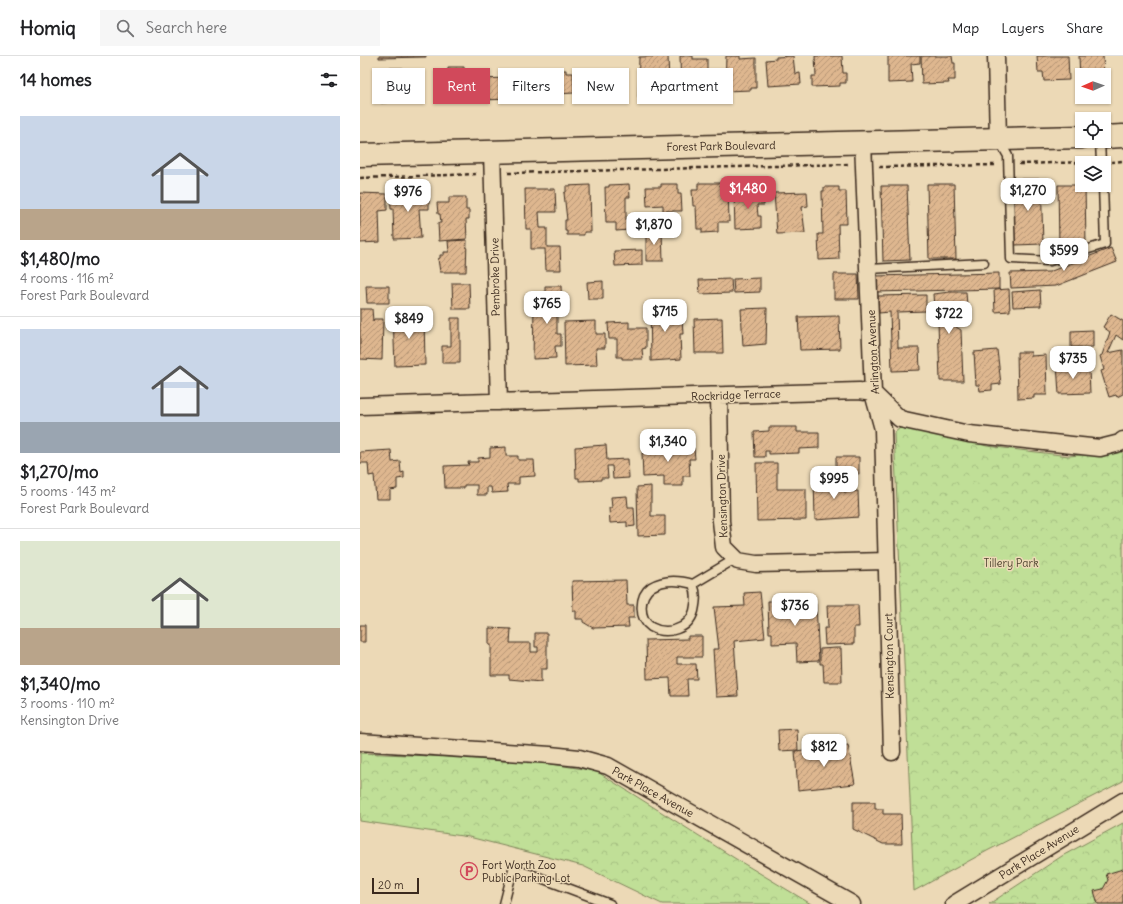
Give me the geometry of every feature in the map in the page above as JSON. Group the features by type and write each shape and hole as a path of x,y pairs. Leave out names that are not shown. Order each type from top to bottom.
{"main road":[{"path":"1111,137 1123,136"},
{"name":"Forest Park Boulevard","path":"360,155 1075,137"}],"street":[{"path":"996,56 998,139"},
{"name":"Arlington Avenue","path":"863,142 873,393 883,429 887,561"},
{"name":"Pembroke Drive","path":"492,151 499,402"},
{"name":"Rockridge Terrace","path":"360,406 859,391 873,393"},
{"path":"873,393 900,419 969,434 1100,448 1123,440"},
{"name":"Kensington Drive","path":"719,396 721,521 724,547 735,559"},
{"path":"735,559 738,561 756,564 887,561"},
{"name":"Kensington Court","path":"887,561 892,752"},
{"name":"Park Place Avenue","path":"360,742 550,755 579,758 608,766 852,904"},
{"name":"Park Place Avenue","path":"954,904 1123,801"}],"lane":[{"path":"998,139 1008,156 1011,259 1050,260 1105,244 1102,192"},
{"path":"869,269 984,263"},
{"path":"693,584 697,597 690,620 679,629 670,631 663,631 650,626 643,614 641,603 646,592 650,588 664,582 673,581 693,584 735,559"},
{"path":"504,904 513,869 610,904"}],"path":[{"path":"1111,162 1123,161"},
{"path":"360,178 856,164 864,168 1075,163"}],"green space":[{"name":"Tillery Park","path":"908,426 987,446 1069,456 1123,451 1123,781 987,851 914,891 894,433 900,428"},
{"path":"360,753 526,760 596,771 811,904 662,904 583,866 469,837 360,821"},
{"path":"1123,823 1123,904 989,904 1062,856"}],"building":[{"path":"379,56 426,56 426,57 379,58"},
{"path":"668,56 668,68 639,68 639,57"},
{"path":"680,56 693,56 693,59 707,59 707,68 680,68"},
{"path":"726,56 740,56 740,59 756,58 756,88 751,88 751,90 733,91 733,68 726,68"},
{"path":"793,56 795,74 800,73 801,84 768,86 766,60 776,59 776,57"},
{"path":"815,56 842,56 843,73 846,73 846,83 840,83 840,86 812,87 812,76 816,76"},
{"path":"888,56 920,56 920,63 911,64 912,82 888,83"},
{"path":"921,56 952,56 953,63 955,63 955,80 948,80 949,83 922,84"},
{"path":"1037,56 1068,56 1069,80 1044,81 1043,72 1038,72"},
{"path":"1079,56 1103,56 1104,68 1080,68"},
{"path":"464,67 464,68 448,68"},
{"path":"564,70 566,70 566,73 572,73 572,93 564,94"},
{"path":"498,78 498,99 490,100 490,79"},
{"path":"1013,179 1041,179 1043,244 1015,245"},
{"path":"698,183 720,183 720,186 728,186 729,222 718,222 718,232 702,233 702,229 697,229 696,206 693,206 692,190 698,190"},
{"path":"629,184 630,197 626,197 626,220 629,220 630,230 616,231 616,223 606,223 605,187 609,187 609,185"},
{"path":"661,184 678,184 678,194 681,194 682,211 663,211 663,205 647,206 646,187 661,187"},
{"path":"927,184 954,184 956,259 929,259"},
{"path":"590,185 591,232 584,232 584,235 567,235 567,231 565,231 565,220 567,220 564,193 566,192 566,186"},
{"path":"1058,185 1075,185 1075,192 1085,192 1086,246 1059,246"},
{"path":"881,186 907,186 910,260 883,261"},
{"path":"824,187 839,187 839,191 846,191 847,224 838,224 839,259 819,260 818,234 823,234 822,191 824,191"},
{"path":"420,189 420,194 429,193 429,209 419,209 421,238 394,239 393,209 391,209 390,194 407,193 406,190"},
{"path":"525,189 555,189 556,212 539,212 540,228 547,228 547,247 560,247 561,270 546,270 545,249 531,249 531,229 526,229"},
{"path":"749,191 764,191 764,205 757,205 758,216 761,216 761,228 735,229 734,193 749,193"},
{"path":"807,192 808,206 802,207 805,233 777,234 774,193"},
{"path":"360,193 387,194 387,210 379,211 380,242 360,243"},
{"path":"449,197 466,197 466,210 469,210 469,219 466,219 467,239 439,241 438,223 441,223 437,203 449,203"},
{"path":"662,231 663,261 646,261 646,232"},
{"path":"467,240 466,272 440,272 438,259 440,258 440,255 444,255 444,252 449,252 448,241"},
{"path":"1111,248 1117,262 1056,286 1011,288 1010,273 1049,272"},
{"path":"642,250 642,265 615,266 614,251"},
{"path":"999,273 999,289 875,292 874,276"},
{"path":"834,274 858,274 859,299 834,299"},
{"path":"760,278 760,292 734,293 733,279"},
{"path":"731,279 732,293 700,294 699,280"},
{"path":"603,281 603,299 588,299 587,282"},
{"path":"452,283 469,283 470,309 453,309"},
{"path":"366,286 389,286 389,303 367,303"},
{"path":"545,286 561,286 562,310 557,310 557,334 561,334 561,346 555,346 556,358 533,359 534,308 545,308"},
{"path":"1009,289 1010,311 995,312 994,290"},
{"path":"1040,290 1041,306 1013,307 1012,292"},
{"path":"966,292 967,306 952,307 953,325 961,330 963,381 940,381 938,322 935,322 933,294"},
{"path":"926,295 926,311 897,312 898,348 919,348 920,370 892,371 890,312 879,313 878,296"},
{"path":"650,303 671,303 671,318 682,318 683,334 680,334 681,359 651,361"},
{"path":"767,308 766,344 743,346 741,309"},
{"path":"360,309 372,309 373,321 374,319 383,319 382,360 360,359"},
{"path":"1111,314 1123,321 1123,340 1116,335 1108,353 1123,350 1123,394 1117,397 1116,395 1109,397 1101,371 1104,370 1100,356 1102,355 1110,332 1103,327"},
{"path":"424,315 425,365 395,366 393,316"},
{"path":"839,316 840,349 800,350 798,317"},
{"path":"451,318 460,318 460,363 442,363 442,346 451,346"},
{"path":"722,318 723,353 695,353 694,319"},
{"path":"596,321 596,334 605,334 605,348 596,348 597,365 565,366 564,322"},
{"path":"629,322 629,328 646,328 646,348 642,349 643,359 622,359 622,357 617,357 617,339 609,339 608,323"},
{"path":"1093,330 1093,347 1071,347 1071,331"},
{"path":"997,350 1001,384 992,385 992,390 980,391 979,385 976,385 974,352"},
{"path":"1017,352 1031,352 1031,356 1046,355 1047,395 1034,395 1034,398 1018,399"},
{"path":"1068,363 1068,370 1089,369 1090,393 1059,394 1057,364"},
{"path":"769,427 797,427 797,432 819,432 819,448 799,449 799,453 769,454 769,451 765,451 765,457 755,457 754,432 769,431"},
{"path":"606,445 607,460 628,459 629,478 613,479 612,466 607,466 608,478 601,478 601,480 579,481 579,478 576,478 575,447"},
{"path":"689,445 689,448 694,448 695,459 689,459 690,476 683,476 683,486 664,486 664,476 643,477 642,453 648,453 648,447"},
{"path":"506,447 506,456 518,456 518,460 534,460 535,476 519,477 519,484 507,484 508,492 492,493 491,487 487,487 487,495 477,495 477,485 464,485 464,488 445,488 444,466 469,465 468,462 478,462 478,458 490,457 490,448"},
{"path":"391,450 392,462 400,461 401,473 404,472 404,478 397,479 397,489 390,490 390,499 376,499 374,475 369,476 368,463 360,463 360,452"},
{"path":"836,457 859,457 859,474 836,475"},
{"path":"756,463 777,463 777,489 806,489 806,520 757,521"},
{"path":"833,475 833,489 844,488 844,492 858,491 859,517 815,520 814,476"},
{"path":"651,486 651,516 665,516 665,535 638,536 637,487"},
{"path":"627,496 628,507 634,507 635,526 627,527 627,522 610,523 609,508 612,508 611,497"},
{"path":"626,580 627,605 634,605 634,618 628,618 629,627 593,628 583,622 583,619 576,619 576,611 573,611 572,581"},
{"path":"760,592 765,638 734,641 738,696 716,697 713,649 719,649 714,607 745,606 744,593"},
{"path":"798,597 798,605 816,604 819,661 797,662 796,643 772,644 772,633 769,633 768,601 780,601 780,598"},
{"path":"827,605 858,605 859,627 854,627 854,644 825,645 824,628 828,628"},
{"path":"360,625 365,625 365,642 360,642"},
{"path":"489,628 511,629 510,643 531,643 531,652 538,652 538,647 535,647 535,633 547,633 547,669 541,669 541,682 509,679 509,675 491,675 491,645 489,645"},
{"path":"688,636 702,636 702,657 677,657 677,664 696,664 697,679 687,679 688,696 671,696 670,678 647,679 646,640 688,639"},
{"path":"841,648 842,682 824,682 823,664 820,664 820,649"},
{"path":"797,729 798,750 779,751 778,730"},
{"path":"848,745 855,784 798,790 795,751"},
{"path":"853,802 875,802 875,809 883,809 883,814 901,814 902,844 883,844 853,829"},
{"path":"1123,869 1123,904 1098,904 1094,891 1103,889 1108,880 1106,874"}],"place":[{"name":"Fort Worth Zoo Public Parking Lot","path":"469,871"}]}
